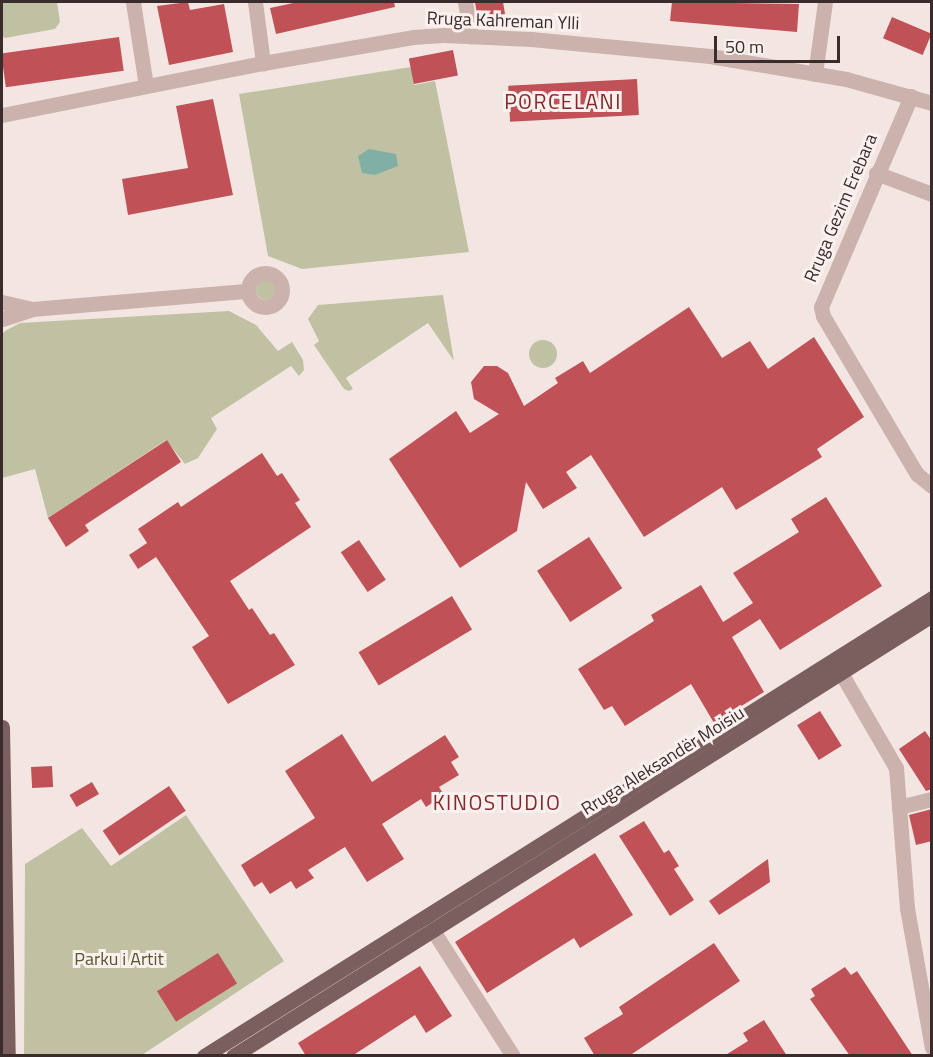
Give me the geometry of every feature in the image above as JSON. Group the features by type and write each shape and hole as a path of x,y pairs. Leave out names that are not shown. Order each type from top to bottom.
{"main road":[{"name":"Rruga Aleksandër Moisiu","path":"204,1056 932,598"},
{"name":"Rruga Aleksandër Moisiu","path":"233,1056 932,615"},
{"path":"2,727 8,1056"}],"street":[{"path":"133,2 146,86"},
{"path":"255,2 262,63"},
{"path":"465,2 471,36"},
{"path":"815,74 825,2"},
{"name":"Rruga Kahreman Ylli","path":"2,115 262,63 412,37 471,36 710,56 815,74 910,96 932,104"},
{"name":"Rruga Gezim Erebara","path":"910,96 821,307 828,326 917,474 932,486"},
{"path":"876,173 932,194"},
{"path":"2,319 32,309 248,291"},
{"path":"2,302 32,309"},
{"path":"841,673 896,768 907,908 932,1048"},
{"path":"899,807 932,799"},
{"path":"432,929 513,1056"}],"green space":[{"path":"2,2 57,2 60,22 55,29 5,38 2,36"},
{"path":"411,67 414,85 435,81 469,252 302,269 268,256 239,94"},
{"path":"262,280 270,280 276,286 276,294 270,300 262,300 256,294 256,286"},
{"path":"443,295 454,361 428,323 346,378 353,389 349,391 344,389 314,345 319,341 308,319 318,305"},
{"path":"229,311 256,325 278,351 292,342 303,360 304,370 299,376 291,366 211,418 217,429 198,458 185,464 166,440 48,518 35,469 2,478 2,334 5,331 20,323"},
{"path":"543,340 553,344 557,354 553,364 543,368 533,364 529,354 533,344"},
{"name":"Parku i Artit","path":"186,815 284,961 142,1055 24,1056 25,864 82,828 111,866"}],"water":[{"path":"369,149 396,154 398,166 375,175 362,173 358,156"}],"building":[{"path":"188,2 190,10 224,4 233,52 169,65 157,6"},
{"path":"298,2 394,2 395,7 276,34 270,8"},
{"path":"475,2 503,2 505,14 478,20"},
{"path":"672,2 799,4 797,32 670,21"},
{"path":"892,17 932,34 923,55 883,38"},
{"path":"119,37 124,71 6,87 2,53"},
{"path":"453,50 458,76 414,84 409,59"},
{"path":"637,79 639,115 510,122 508,86"},
{"path":"213,99 233,195 128,215 122,179 188,168 176,106"},
{"path":"689,307 722,358 750,341 768,369 814,337 864,417 817,449 822,457 736,510 722,487 644,537 591,455 566,472 577,488 543,509 526,482 517,531 460,568 389,459 456,411 470,433 499,414 474,399 471,382 484,366 497,366 508,373 524,406 558,383 555,378 583,361 590,373"},
{"path":"167,440 181,462 85,525 89,531 66,547 48,518"},
{"path":"262,453 277,476 282,473 300,500 295,503 311,527 230,581 249,610 252,608 270,635 274,633 295,665 228,704 192,647 209,636 156,557 138,569 129,555 147,543 138,529 178,502 181,507"},
{"path":"826,497 882,586 780,650 760,619 732,637 764,692 714,723 691,684 625,726 612,706 604,710 578,669 654,621 651,615 701,585 723,622 753,603 733,573 799,532 791,519"},
{"path":"589,537 622,588 570,622 537,571"},
{"path":"359,540 386,580 368,592 341,552"},
{"path":"452,596 472,629 379,686 359,652"},
{"path":"820,711 842,746 819,760 797,725"},
{"path":"925,731 932,741 932,789 926,791 899,749"},
{"path":"342,734 372,782 445,735 459,757 451,762 459,775 439,787 444,795 426,807 421,799 382,824 404,859 367,882 345,847 308,870 314,878 296,889 291,881 270,894 262,882 254,887 241,865 315,818 285,771"},
{"path":"52,766 53,787 32,788 31,767"},
{"path":"92,782 99,794 76,807 69,795"},
{"path":"169,786 186,811 119,856 103,831"},
{"path":"932,809 932,841 916,845 909,815"},
{"path":"644,821 664,853 669,850 679,866 674,869 694,900 670,916 619,836"},
{"path":"595,853 633,915 580,948 574,938 487,993 455,942"},
{"path":"768,859 770,882 719,915 709,901"},
{"path":"714,943 740,981 629,1056 595,1056 584,1038 623,1014 619,1007"},
{"path":"218,953 237,984 176,1022 157,991"},
{"path":"420,966 452,1016 426,1033 415,1015 352,1056 306,1056 298,1043"},
{"path":"845,967 851,975 857,971 913,1056 850,1056 810,999 815,996 811,989"},
{"path":"764,1020 787,1056 724,1056 748,1041 743,1033"}],"district":[{"name":"PORCELANI","path":"563,101"},
{"name":"KINOSTUDIO","path":"497,802"}]}
